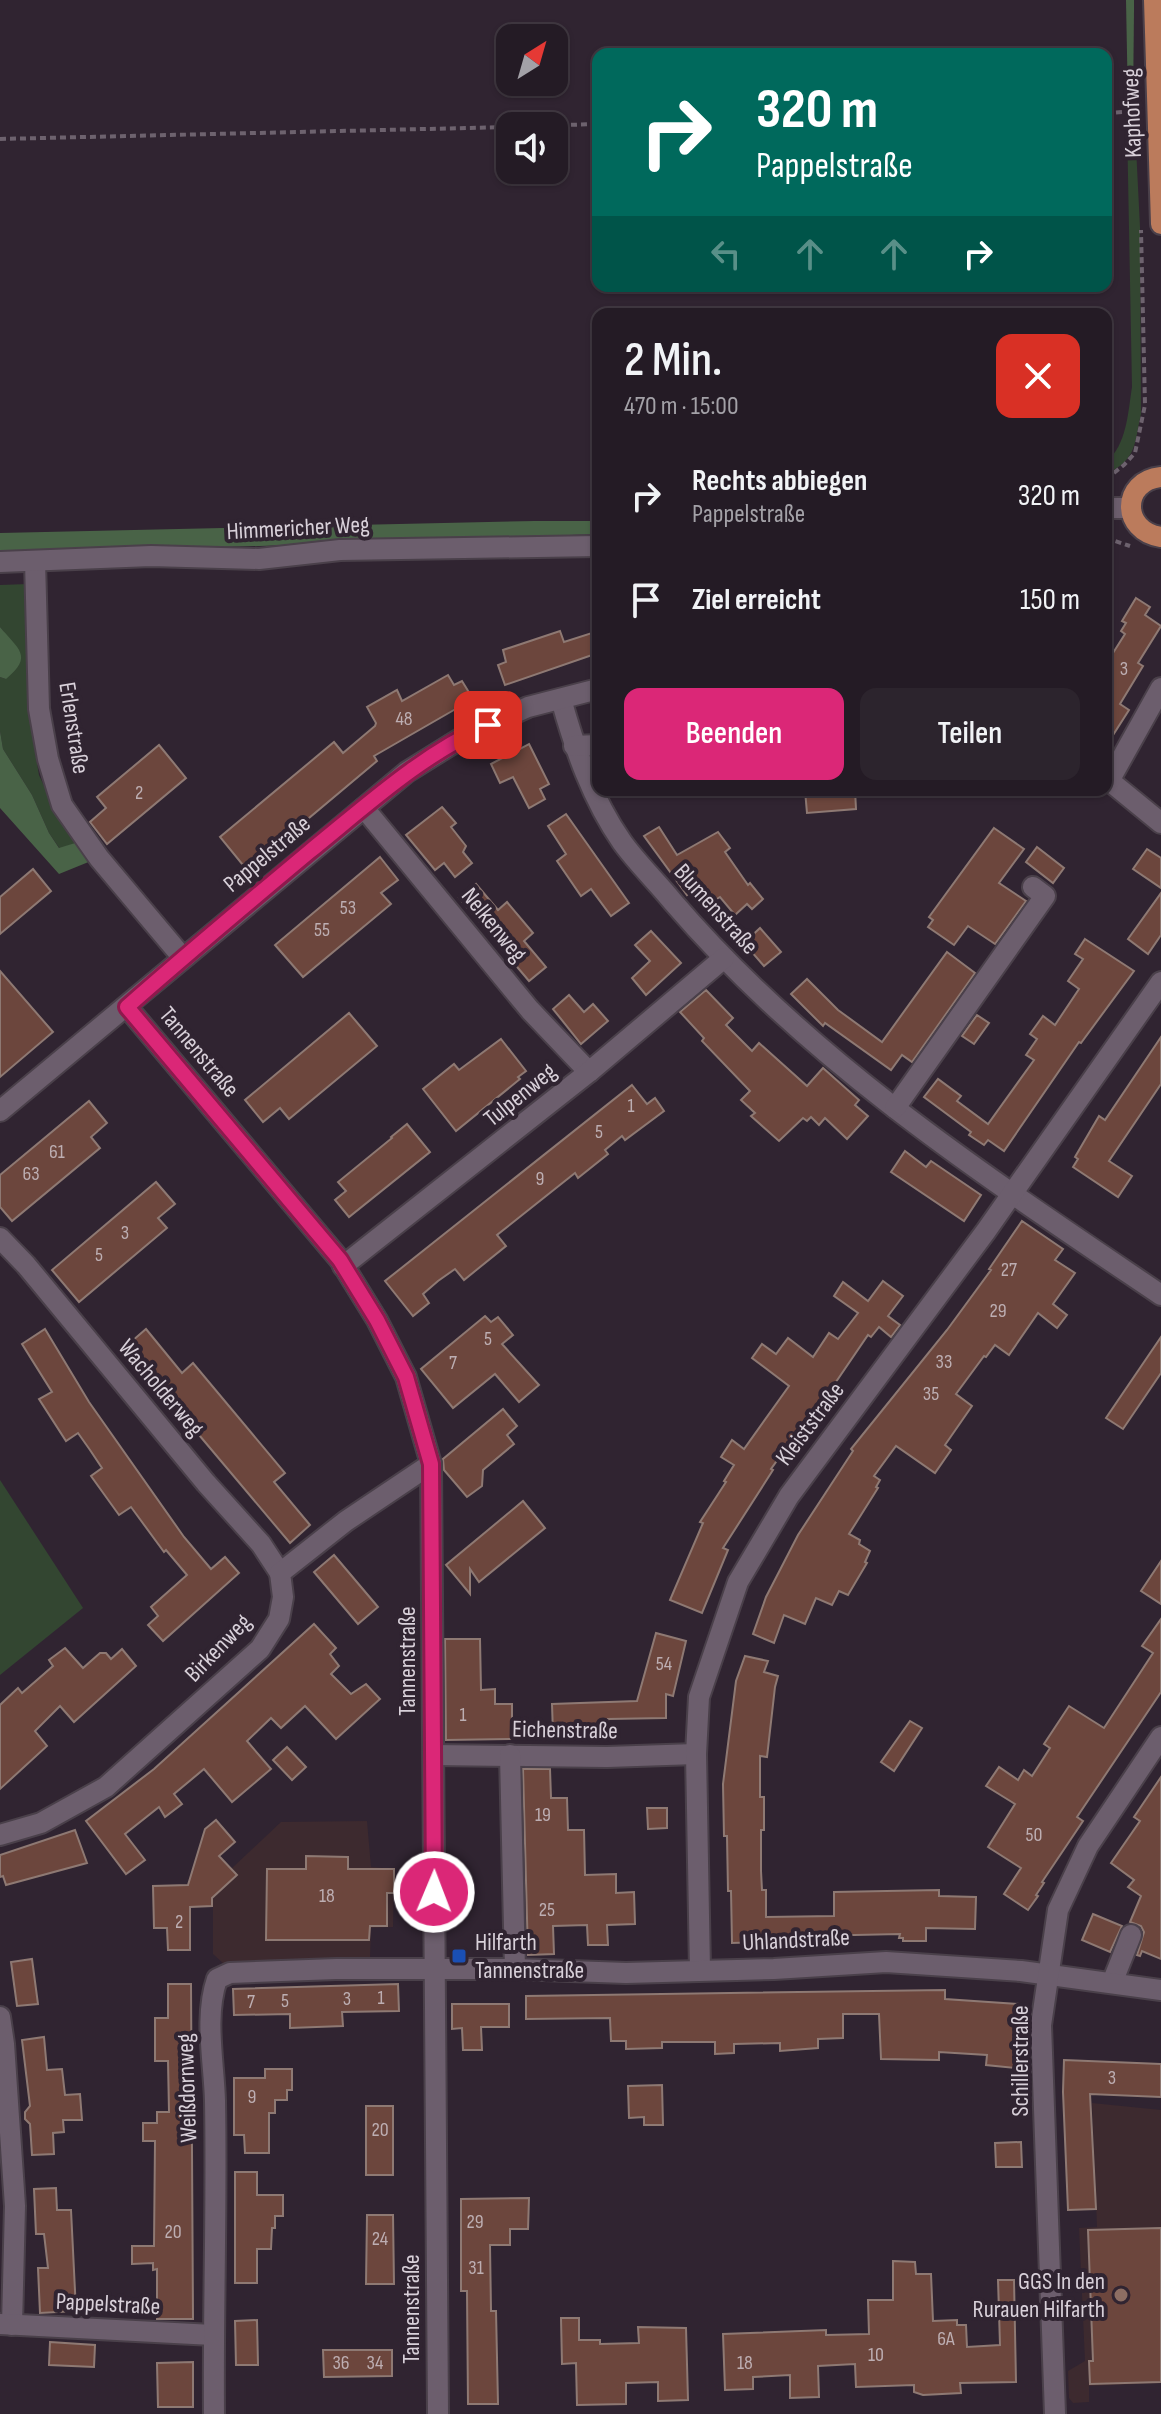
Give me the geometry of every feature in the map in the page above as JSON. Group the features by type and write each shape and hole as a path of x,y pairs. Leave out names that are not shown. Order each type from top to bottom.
{"main road":[{"name":"Kaphofweg","path":"1151,222 1157,110 1154,0"},
{"path":"1161,477 1151,478 1140,485 1132,495 1130,508 1139,528 1161,537"}],"street":[{"path":"1112,507 1130,508"},
{"name":"Himmericher Weg","path":"0,562 151,556 259,559 340,550 592,546"},
{"name":"Erlenstraße","path":"35,561 39,709 48,759 62,805 99,858 183,958"},
{"path":"1112,771 1161,688"},
{"name":"Pappelstraße","path":"0,1111 407,772 468,734 528,707 592,691"},
{"name":"Blumenstraße","path":"561,699 574,746 592,789"},
{"path":"574,746 592,745"},
{"path":"1112,784 1161,823"},
{"name":"Blumenstraße","path":"596,796 622,842 702,935 774,1008 895,1108 1011,1194 1161,1295"},
{"name":"Nelkenweg","path":"364,808 530,1010 589,1072"},
{"path":"895,1108 1045,896 1033,887"},
{"name":"Tulpenweg","path":"343,1266 589,1072 724,958"},
{"name":"Kleiststraße","path":"700,1970 696,1754 699,1697 738,1582 789,1496 1011,1194 1161,982"},
{"name":"Tannenstraße","path":"127,1007 343,1266 377,1320 406,1377 431,1464 438,2414"},
{"name":"Wacholderweg","path":"0,1238 261,1544 280,1573"},
{"path":"280,1573 346,1521 431,1464"},
{"name":"Birkenweg","path":"0,1835 41,1823 106,1787 260,1649 279,1619 283,1597 280,1573"},
{"name":"Schillerstraße","path":"1055,2414 1041,2025 1058,1910 1088,1846 1161,1737"},
{"name":"Eichenstraße","path":"434,1755 607,1757 696,1754"},
{"path":"510,1755 515,1969"},
{"path":"1112,1983 1131,1935"},
{"name":"Uhlandstraße","path":"433,1969 626,1973 886,1962 1021,1971 1161,1990"},
{"name":"Weißdornweg","path":"214,2414 215,2100 211,2022 217,1979 230,1973 433,1969"},
{"path":"0,2017 15,2206 6,2324"},
{"name":"Pappelstraße","path":"6,2324 213,2335"}],"path":[{"path":"1112,113 1157,110"},
{"path":"568,125 592,124"},
{"path":"0,139 496,127"},
{"path":"1112,474 1135,453 1145,405 1151,222"}],"shaded area":[{"path":"367,1821 371,1867 394,1869 393,1927 371,1928 370,1959 224,1964 213,1954 213,1886 281,1822"},
{"name":"GGS In den Rurauen Hilfarth","path":"1092,2103 1161,2110 1161,2383 1089,2386 1089,2402 1073,2403 1069,2398 1068,2371 1085,2361 1079,2228 1097,2227"}],"green space":[{"path":"1126,0 1134,0 1133,103 1128,106"},
{"path":"1127,123 1135,127 1140,227 1141,414 1133,449 1124,462 1112,470 1112,456 1125,428 1132,387"},
{"path":"592,521 592,534 0,552 0,533"},
{"path":"28,584 33,739 39,775 59,818 75,843 60,849 49,833 32,795 3,749 0,731 0,677 6,679 4,632 0,627 0,585"},
{"path":"0,627 17,647 21,658 15,671 6,679 0,677"},
{"path":"0,731 3,749 32,795 59,848 75,843 91,861 59,874 0,808"},
{"path":"0,1480 83,1608 0,1675"}],"building":[{"path":"1136,598 1150,607 1145,615 1161,626 1138,663 1143,666 1120,704 1129,710 1112,737 1112,655 1125,634 1121,631 1126,623 1122,621"},
{"path":"560,631 564,642 592,633 592,655 505,685 498,665 506,662 503,650"},
{"path":"448,675 454,685 462,681 473,699 374,756 377,761 247,870 220,837 334,742 343,753 375,726 367,707 397,690 402,701"},
{"path":"529,744 549,784 540,789 545,799 529,808 513,777 500,783 491,764"},
{"path":"159,745 186,778 107,844 90,822 106,808 97,797"},
{"path":"806,796 855,796 856,809 807,813"},
{"path":"442,807 456,823 451,827 466,846 463,852 472,863 455,877 444,863 435,870 406,835"},
{"path":"566,814 629,903 611,916 591,889 581,896 557,861 566,854 548,826"},
{"path":"659,827 677,855 718,832 730,848 725,852 748,885 750,883 763,899 752,909 747,904 735,915 720,897 712,902 688,869 697,888 687,895 644,836"},
{"path":"994,828 1024,849 999,883 1026,901 995,944 968,926 954,945 928,927 933,920 929,917"},
{"path":"1037,847 1064,868 1053,883 1026,862"},
{"path":"1147,849 1161,858 1161,888 1133,869"},
{"path":"380,857 398,880 381,893 391,904 303,977 275,945"},
{"path":"33,869 51,891 0,934 0,897"},
{"path":"476,884 498,910 507,902 533,933 524,941 546,967 529,981 459,898"},
{"path":"1161,893 1161,935 1148,954 1128,939"},
{"path":"760,928 781,952 764,966 744,943"},
{"path":"651,931 681,963 646,995 632,978 650,961 635,945"},
{"path":"1085,939 1134,971 1079,1042 1004,1151 988,1140 984,1145 924,1097 938,1079 961,1096 957,1101 988,1124 1034,1060 1026,1055 1037,1039 1030,1034 1043,1016 1055,1025 1079,989 1068,981 1083,959 1075,954"},
{"path":"947,952 975,973 912,1062 902,1055 891,1070 825,1023 823,1026 791,994 807,979 838,1010 882,1042"},
{"path":"0,971 53,1032 0,1077"},
{"path":"706,990 733,1018 726,1025 752,1051 759,1043 807,1086 823,1068 859,1100 855,1105 868,1116 847,1139 825,1118 819,1125 811,1117 807,1121 803,1118 779,1141 751,1116 755,1113 741,1100 750,1091 702,1041 704,1038 680,1012"},
{"path":"569,995 584,1012 593,1004 608,1021 581,1044 553,1009"},
{"path":"349,1013 377,1046 289,1119 280,1108 263,1122 245,1100"},
{"path":"977,1015 989,1023 974,1044 962,1036"},
{"path":"1161,1037 1161,1084 1109,1161 1132,1176 1118,1197 1073,1167 1078,1159 1075,1157 1099,1116 1105,1120"},
{"path":"501,1039 526,1071 456,1131 423,1089 454,1064 459,1070"},
{"path":"632,1085 647,1104 655,1098 664,1111 625,1140 622,1136 605,1150 608,1154 578,1178 575,1173 497,1235 506,1246 464,1280 455,1269 438,1281 423,1294 429,1303 413,1316 385,1281"},
{"path":"89,1101 107,1123 91,1137 100,1148 12,1221 0,1207 0,1175"},
{"path":"407,1124 430,1152 349,1217 335,1200 346,1191 338,1182"},
{"path":"905,1151 926,1167 931,1161 981,1195 964,1221 891,1172"},
{"path":"156,1182 175,1204 158,1218 167,1228 79,1302 52,1270"},
{"path":"1022,1221 1063,1249 1055,1260 1075,1273 1053,1304 1067,1315 1057,1328 1038,1313 1009,1355 995,1345 984,1356 956,1394 972,1406 945,1445 951,1450 935,1473 896,1446 874,1476 880,1480 878,1488 849,1534 870,1551 867,1563 848,1595 839,1591 832,1605 816,1598 805,1624 784,1615 774,1643 753,1634 766,1597 798,1535 853,1451 851,1449 947,1330"},
{"path":"883,1281 903,1296 888,1316 900,1325 891,1337 879,1327 871,1337 868,1335 771,1469 723,1548 728,1550 702,1613 670,1600 703,1523 700,1522 734,1465 721,1457 732,1440 744,1449 789,1386 752,1358 762,1344 776,1354 788,1338 813,1357 829,1333 838,1339 858,1313 834,1296 843,1282 868,1301"},
{"path":"485,1316 491,1322 498,1317 513,1335 502,1344 539,1385 519,1402 495,1374 453,1408 421,1369"},
{"path":"45,1329 89,1402 184,1537 211,1569 225,1557 239,1573 163,1641 148,1625 158,1616 151,1607 187,1575 166,1550 164,1552 131,1507 119,1515 91,1476 102,1468 90,1450 78,1433 66,1441 39,1399 52,1392 22,1344"},
{"path":"146,1329 182,1373 193,1363 285,1473 274,1482 310,1525 290,1543 125,1347"},
{"path":"1161,1337 1161,1373 1123,1429 1106,1418"},
{"path":"503,1409 517,1426 507,1435 514,1444 483,1470 482,1486 467,1497 444,1470 443,1459"},
{"path":"523,1501 545,1528 479,1582 470,1569 470,1594 446,1565"},
{"path":"334,1555 378,1607 358,1624 314,1572"},
{"path":"1161,1561 1161,1604 1141,1591"},
{"path":"1161,1619 1161,1692 1077,1817 1083,1821 1042,1882 1038,1896 1028,1910 1004,1894 1021,1868 988,1847 1015,1804 986,1786 999,1767 1018,1780 1024,1770 1032,1776 1050,1748 1044,1744 1069,1706 1104,1728 1153,1653 1142,1646"},
{"path":"314,1624 336,1648 330,1654 339,1666 331,1674 351,1694 366,1684 380,1699 336,1739 305,1706 281,1728 271,1718 247,1741 271,1769 232,1802 204,1769 174,1794 182,1804 165,1817 159,1807 125,1834 145,1860 126,1874 86,1821 154,1769"},
{"path":"656,1633 686,1641 673,1696 666,1694 666,1718 608,1719 609,1733 553,1734 552,1704 637,1701"},
{"path":"445,1639 480,1639 481,1690 495,1689 495,1704 512,1704 512,1739 446,1740"},
{"path":"65,1648 83,1668 100,1653 106,1653 111,1659 122,1649 136,1666 74,1722 60,1706 35,1731 47,1746 0,1789 0,1705 18,1688 22,1693 53,1666 49,1660"},
{"path":"745,1656 768,1661 764,1672 778,1676 767,1757 760,1756 760,1797 764,1797 761,1871 762,1890 766,1890 766,1917 834,1916 834,1892 939,1890 939,1896 976,1897 975,1929 926,1928 926,1941 903,1941 899,1938 900,1934 761,1937 761,1942 732,1943 723,1784 736,1681"},
{"path":"910,1721 922,1728 894,1771 881,1762"},
{"path":"287,1747 306,1767 292,1780 273,1760"},
{"path":"523,1769 550,1769 551,1798 567,1798 568,1830 584,1830 585,1875 616,1874 616,1893 634,1892 635,1924 607,1925 608,1945 588,1945 587,1925 553,1926 554,1954 528,1955"},
{"path":"1161,1777 1161,1959 1142,1951 1140,1956 1137,1955 1144,1932 1141,1926 1130,1922 1141,1896 1128,1887 1134,1880 1111,1863 1140,1821 1134,1817"},
{"path":"647,1808 667,1808 667,1828 648,1829"},
{"path":"216,1820 235,1842 219,1856 237,1875 212,1898 212,1906 190,1907 190,1950 168,1950 167,1928 154,1928 153,1886 188,1885 205,1829"},
{"path":"75,1830 87,1863 6,1885 3,1876 0,1877 0,1855"},
{"path":"306,1856 348,1857 348,1869 394,1869 394,1893 387,1893 387,1926 370,1926 369,1940 266,1940 267,1869 306,1869"},
{"path":"1093,1914 1122,1926 1110,1952 1082,1940"},
{"path":"32,1959 38,2004 17,2006 11,1962"},
{"path":"168,1984 191,1984 193,2319 157,2319 157,2269 153,2270 153,2263 132,2264 132,2246 154,2246 155,2141 143,2141 143,2123 157,2123 157,2112 169,2112 168,2061 155,2061 155,2018 168,2018"},
{"path":"398,1984 399,2011 342,2012 343,2026 290,2028 290,2014 234,2015 233,1989"},
{"path":"945,1990 945,1999 1019,2004 1015,2068 986,2065 987,2055 939,2052 939,2060 881,2059 879,2014 843,2014 843,2038 818,2039 818,2048 780,2051 780,2043 734,2044 734,2053 715,2054 715,2042 662,2042 662,2048 626,2049 626,2041 611,2041 610,2018 526,2019 526,1996"},
{"path":"452,2004 509,2004 509,2027 481,2027 482,2050 463,2050 462,2028 452,2029"},
{"path":"44,2037 47,2070 62,2069 65,2095 80,2094 82,2120 63,2120 64,2132 53,2133 54,2154 32,2155 30,2124 25,2119 25,2112 30,2106 22,2040"},
{"path":"1064,2060 1161,2064 1161,2097 1090,2094 1096,2209 1068,2210"},
{"path":"265,2069 292,2069 292,2090 287,2090 287,2100 275,2100 275,2113 269,2113 269,2153 245,2153 244,2135 234,2135 234,2078 265,2078"},
{"path":"662,2085 663,2125 644,2125 644,2117 629,2118 628,2086"},
{"path":"366,2106 393,2106 393,2175 366,2175"},
{"path":"1021,2142 1022,2167 996,2167 995,2143"},
{"path":"235,2172 257,2172 257,2195 283,2195 283,2216 275,2216 271,2249 257,2249 257,2283 235,2283"},
{"path":"56,2188 57,2210 71,2210 76,2311 40,2313 38,2268 48,2268 44,2234 36,2234 34,2189"},
{"path":"529,2198 528,2229 510,2229 510,2245 490,2245 491,2311 496,2311 498,2404 468,2404 467,2291 461,2291 461,2199"},
{"path":"367,2215 393,2215 394,2284 366,2284"},
{"path":"1161,2228 1161,2382 1090,2384 1089,2361 1093,2361 1088,2230"},
{"path":"893,2261 915,2262 916,2274 931,2274 933,2321 957,2320 957,2325 966,2325 967,2347 1000,2345 998,2280 1014,2280 1016,2382 960,2383 961,2393 923,2395 914,2392 914,2385 856,2387 855,2364 818,2366 819,2397 790,2398 790,2375 753,2377 753,2389 725,2390 723,2334 826,2330 826,2335 869,2334 868,2300 893,2300"},
{"path":"561,2318 579,2318 579,2340 600,2340 600,2344 639,2343 638,2327 686,2328 688,2400 658,2401 658,2382 626,2383 626,2404 577,2405 576,2363 562,2364"},
{"path":"257,2320 258,2365 236,2365 235,2321"},
{"path":"50,2342 95,2345 94,2367 49,2365"},
{"path":"323,2350 392,2350 392,2376 324,2377"},
{"path":"193,2362 193,2407 158,2407 157,2363"}],"place":[{"name":"Hilfarth Tannenstraße","path":"459,1956"},
{"name":"GGS In den Rurauen Hilfarth","path":"1121,2295"}],"route":[{"path":"434,1892 431,1464 406,1377 377,1320 340,1260 127,1007 407,772 440,750 488,725"}]}
